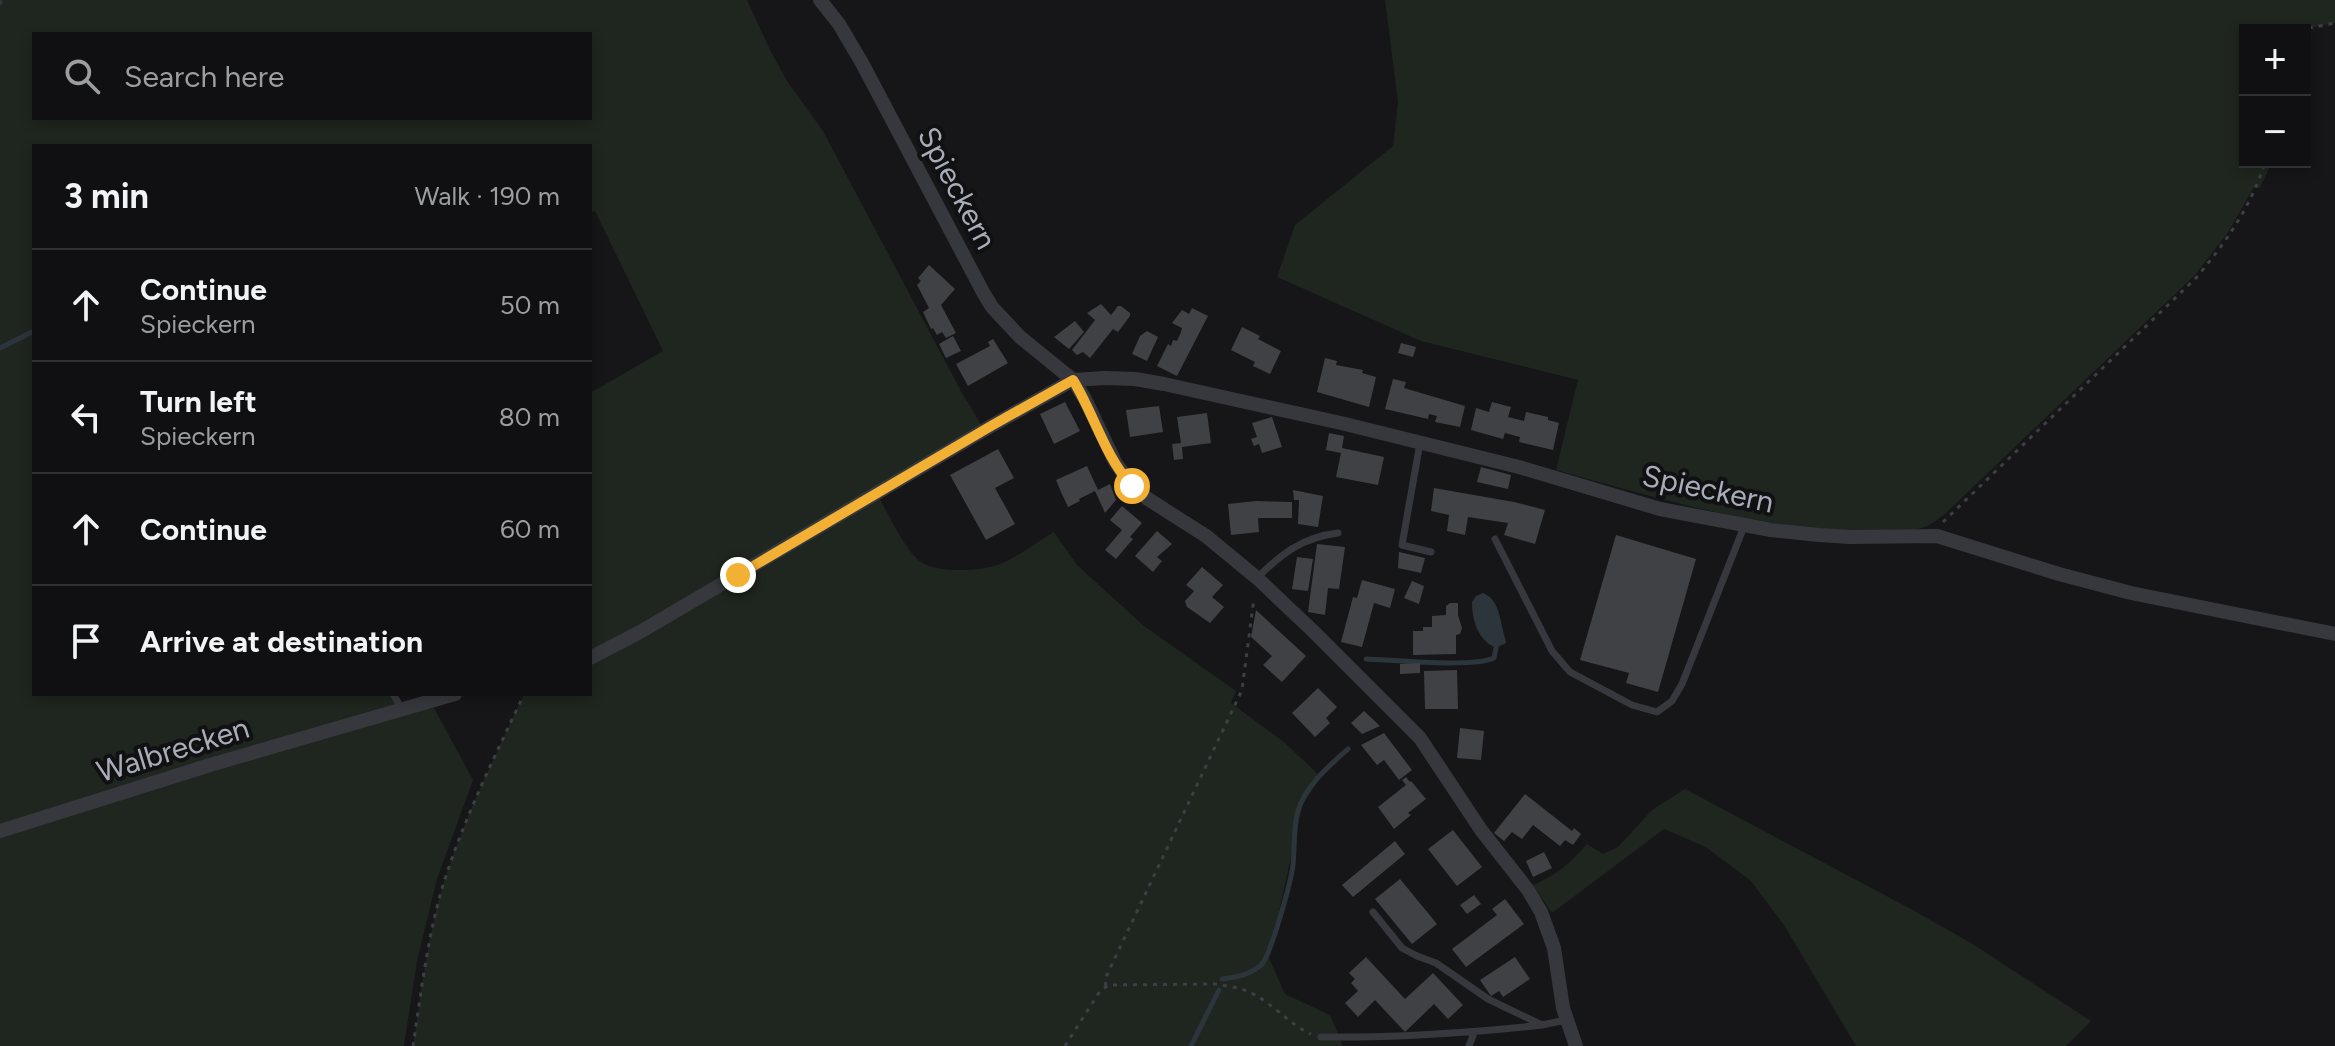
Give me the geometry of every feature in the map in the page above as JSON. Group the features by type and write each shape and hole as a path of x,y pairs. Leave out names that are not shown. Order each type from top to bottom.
{"street":[{"name":"Spieckern","path":"820,0 839,24 862,63 992,307 1020,337 1073,380 1126,480 1148,499 1206,536 1260,582 1420,738 1481,830 1528,890 1541,912 1550,934 1566,1020 1576,1046"},
{"name":"Spieckern","path":"592,657 1073,380 1105,378 1164,384 1420,443 1554,476 1660,509 1771,530 1850,537 1937,536 2131,593 2335,634"},
{"name":"Walbrecken","path":"0,831 196,769 448,696"}],"lane":[{"path":"1420,443 1402,545 1431,552"},
{"path":"1495,539 1552,651 1570,672 1632,705 1657,712 1672,701 1682,684 1745,524"},
{"path":"1260,582 1275,560 1297,545 1322,535 1338,533"},
{"path":"394,696 402,709"},
{"path":"1373,912 1402,948 1436,963 1488,999 1542,1025"},
{"path":"1321,1037 1385,1042 1566,1020"},
{"path":"1469,1046 1474,1033"}],"path":[{"path":"2311,28 2335,23"},
{"path":"1937,536 1939,526 2196,278 2245,211 2263,168"},
{"path":"1106,986 1105,979 1124,936 1242,690 1251,609 1260,582"},
{"path":"413,1046 423,978 443,884 471,806 523,696"},
{"path":"1065,1046 1106,986 1232,986 1248,991 1298,1028 1321,1037"}],"shaded area":[{"path":"0,0 747,0 787,81 823,131 982,426 874,488 908,548 928,566 978,569 1008,560 1054,532 1077,565 1144,626 1236,691 1231,703 1284,742 1321,777 1302,806 1269,958 1285,994 1330,1015 1343,1046 413,1046 429,942 444,882 471,810 523,696 592,696 592,392 663,351 595,211 592,212 592,144 32,144 32,696 394,696 402,709 434,708 473,780 437,879 417,961 404,1046 0,1046"},
{"path":"1385,0 2335,0 2335,23 2311,28 2311,24 2239,24 2239,168 2269,168 2260,188 2254,187 2227,234 2194,276 1947,512 1927,526 1910,530 1838,530 1756,520 1556,470 1578,380 1421,341 1277,277 1295,225 1393,146 1398,102"},
{"path":"1483,593 1496,606 1506,643 1496,648 1480,635 1473,616 1472,602"},
{"path":"1685,789 1971,943 2091,1021 2066,1046 1856,1046 1784,925 1751,881 1706,847 1664,829 1552,913 1533,885 1563,868 1587,844 1603,854 1618,847 1652,810"}],"building":[{"path":"929,265 955,289 941,305 956,333 946,338 942,332 937,335 931,329 923,312 929,308 917,285 921,281 918,278"},
{"path":"1101,304 1111,315 1121,306 1130,316 1118,332 1113,329 1090,358 1083,352 1077,355 1072,350 1095,320 1087,313"},
{"path":"1192,308 1208,316 1177,376 1157,366 1168,344 1171,346 1173,340 1177,341 1181,332 1182,328 1172,323 1182,310 1189,314"},
{"path":"1075,321 1084,332 1069,349 1054,337"},
{"path":"1242,327 1281,351 1270,374 1231,350"},
{"path":"1147,331 1158,337 1147,361 1132,354 1140,336"},
{"path":"953,336 961,351 946,358 939,344"},
{"path":"993,339 1008,363 968,386 956,364 990,346 988,342"},
{"path":"1401,343 1416,347 1413,357 1398,353"},
{"path":"1325,358 1337,361 1336,365 1363,370 1362,373 1376,377 1369,407 1317,392"},
{"path":"1393,379 1406,382 1404,388 1465,406 1460,427 1435,422 1437,416 1429,414 1428,419 1385,409"},
{"path":"1065,402 1080,431 1054,444 1040,414"},
{"path":"1492,402 1511,407 1508,417 1524,421 1526,412 1559,423 1553,450 1519,442 1520,437 1505,433 1503,439 1471,430 1476,408 1489,412"},
{"path":"1159,406 1163,432 1130,437 1126,410"},
{"path":"1207,413 1211,443 1182,447 1183,459 1174,460 1172,444 1181,443 1177,417"},
{"path":"1272,417 1282,447 1262,453 1259,444 1254,446 1251,439 1257,437 1252,423"},
{"path":"1329,433 1344,436 1342,448 1384,457 1378,485 1336,477 1341,453 1326,450"},
{"path":"998,449 1014,478 995,488 1015,524 986,540 950,475"},
{"path":"1087,466 1098,490 1110,484 1116,500 1105,513 1095,491 1068,507 1056,480"},
{"path":"1481,467 1511,475 1508,489 1477,482"},
{"path":"1434,488 1545,510 1535,544 1504,535 1508,523 1468,517 1465,535 1447,531 1449,515 1431,511"},
{"path":"1293,490 1323,496 1318,527 1298,524 1299,500 1294,500"},
{"path":"1292,502 1292,518 1258,518 1259,532 1231,535 1228,504"},
{"path":"1122,506 1142,523 1116,559 1105,550 1122,530 1110,520"},
{"path":"1157,531 1172,544 1157,557 1162,561 1153,572 1135,556"},
{"path":"1616,535 1696,559 1658,692 1626,683 1629,673 1580,660"},
{"path":"1317,544 1345,547 1339,589 1328,588 1325,615 1308,612"},
{"path":"1399,552 1425,558 1421,573 1398,568"},
{"path":"1297,557 1313,559 1308,591 1292,589"},
{"path":"1202,567 1223,585 1212,597 1224,607 1210,623 1187,607 1185,601 1194,591 1186,585"},
{"path":"1362,580 1395,589 1390,608 1374,603 1362,647 1341,642 1353,597 1357,598"},
{"path":"1412,581 1424,586 1419,604 1404,598"},
{"path":"1458,603 1462,628 1456,635 1456,654 1413,655 1413,631 1432,627 1432,616 1446,615 1446,606"},
{"path":"1256,610 1306,656 1282,682 1263,665 1272,656 1251,637"},
{"path":"1420,663 1420,673 1400,674 1400,664"},
{"path":"1457,670 1458,709 1425,709 1424,671"},
{"path":"1318,688 1337,707 1326,718 1330,723 1315,737 1292,713"},
{"path":"1364,711 1380,726 1362,734 1351,723"},
{"path":"1460,728 1484,731 1481,760 1457,758"},
{"path":"1384,733 1412,770 1399,780 1384,760 1377,765 1361,745"},
{"path":"1406,777 1426,799 1394,829 1378,807 1406,785 1402,780"},
{"path":"1525,794 1572,831 1574,828 1581,834 1573,845 1565,840 1560,846 1533,825 1522,839 1512,832 1504,841 1494,833"},
{"path":"1453,830 1482,867 1457,886 1428,849"},
{"path":"1395,841 1405,854 1353,897 1342,885"},
{"path":"1544,852 1552,868 1533,877 1526,861"},
{"path":"1400,879 1437,924 1412,944 1375,899"},
{"path":"1474,895 1481,904 1467,914 1460,905"},
{"path":"1505,899 1524,924 1466,967 1452,949 1497,915 1492,909"},
{"path":"1366,957 1405,999 1433,973 1463,1005 1448,1019 1434,1004 1405,1032 1375,1000 1358,1017 1345,1003 1358,991 1351,983 1355,979 1349,973"},
{"path":"1515,957 1530,979 1503,997 1499,991 1491,996 1480,980"}],"waterway":[{"path":"0,348 32,332"},
{"path":"1366,659 1469,663 1494,658 1496,648"},
{"path":"1222,979 1253,971 1266,958 1291,874 1295,824 1301,802 1318,777 1348,749"},
{"path":"1191,1046 1219,990"}],"route":[{"path":"738,575 1073,380 1121,473 1132,486"}]}
